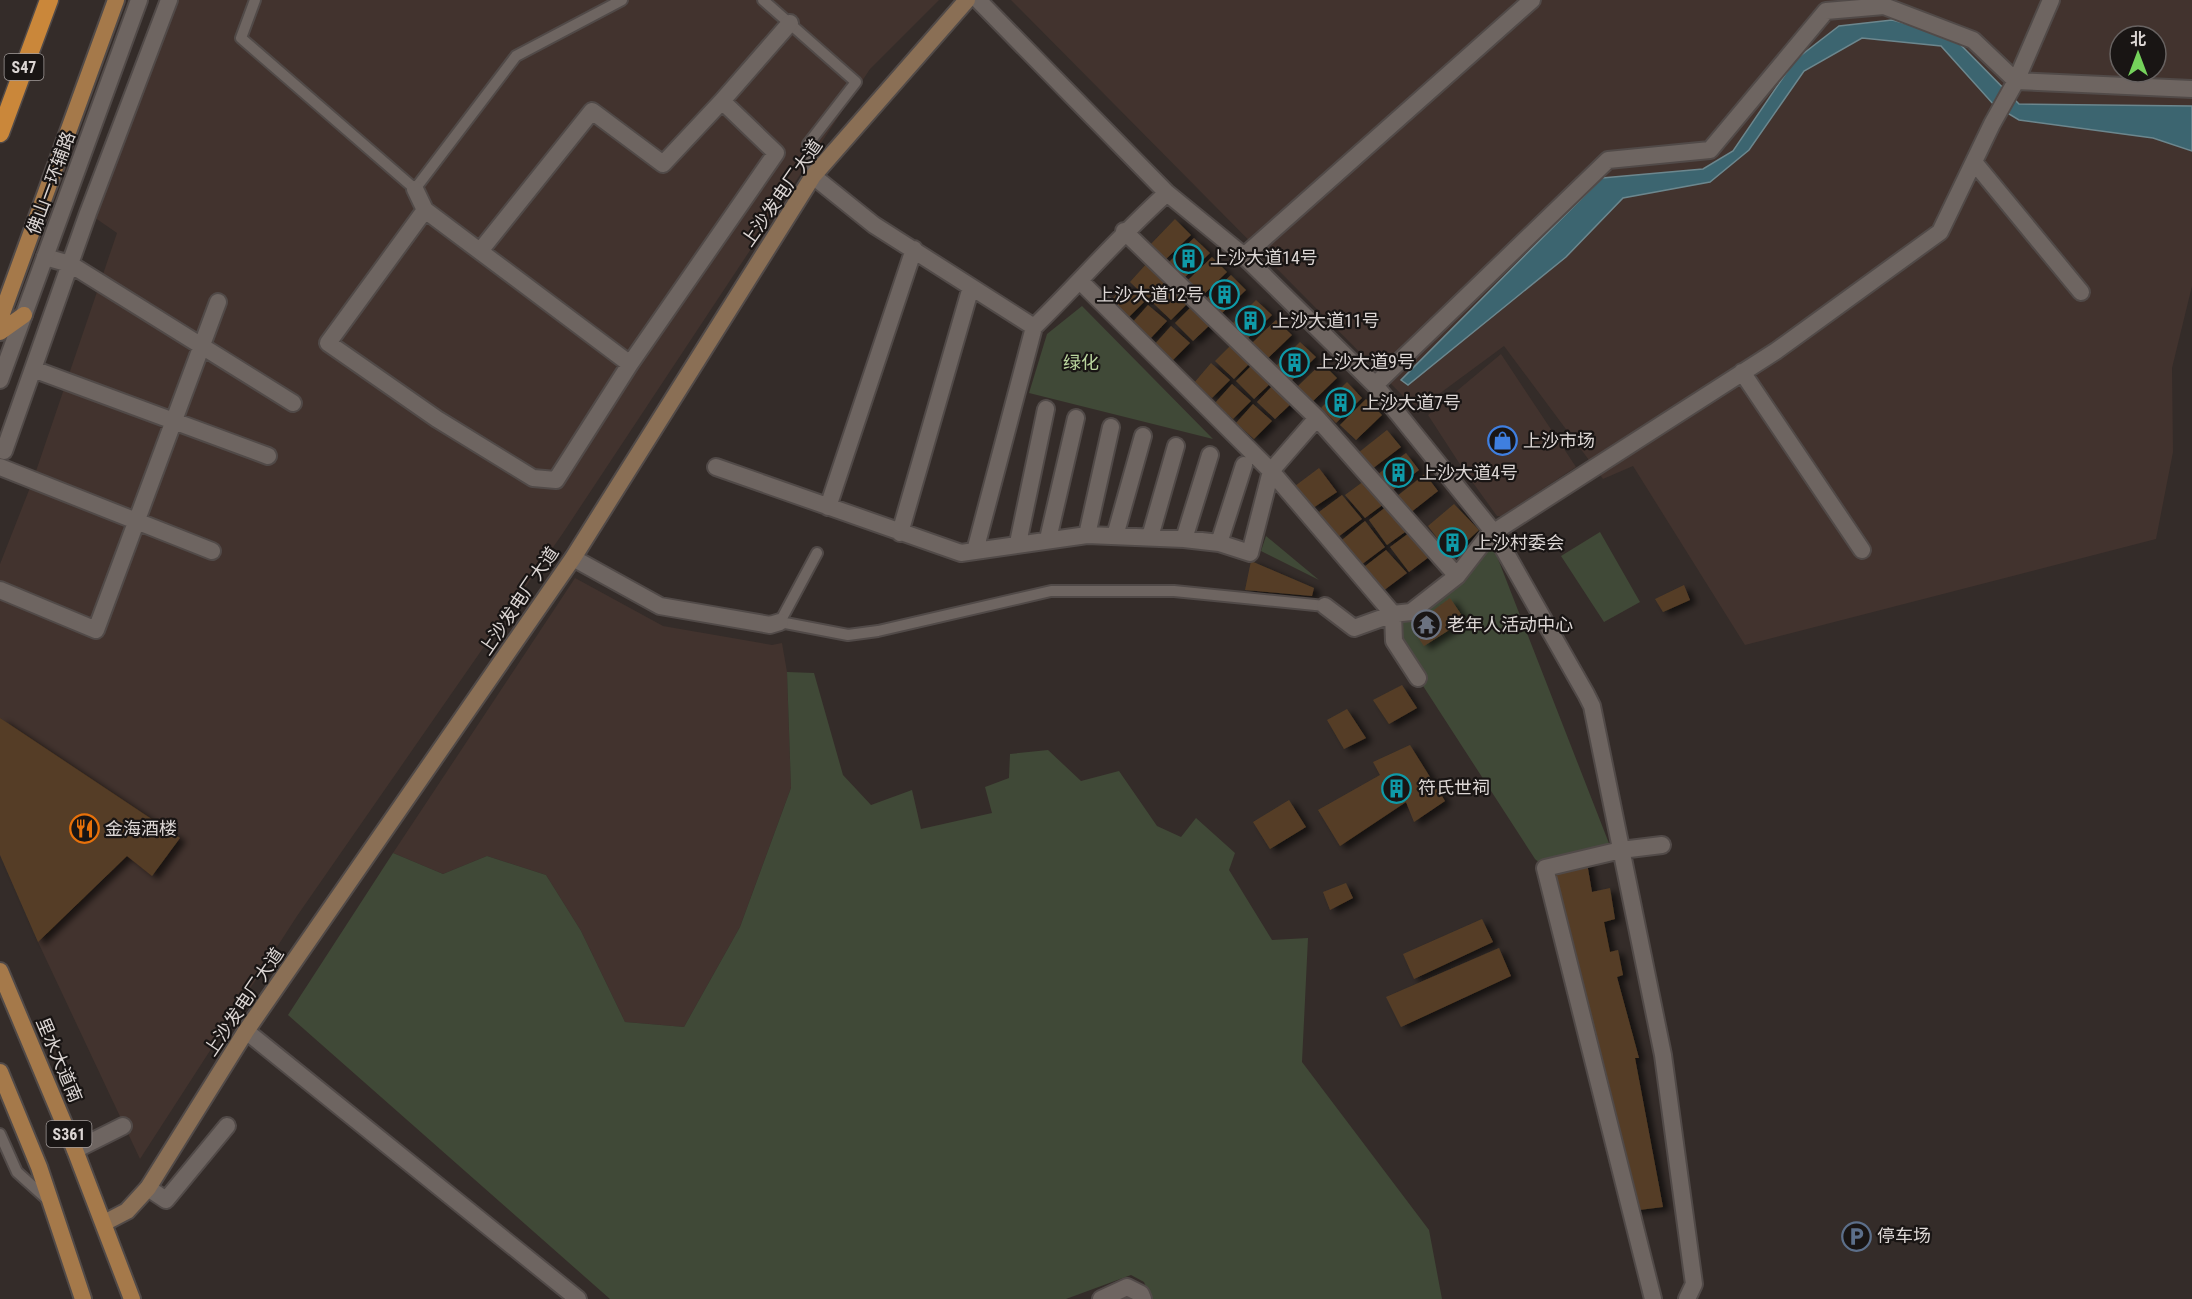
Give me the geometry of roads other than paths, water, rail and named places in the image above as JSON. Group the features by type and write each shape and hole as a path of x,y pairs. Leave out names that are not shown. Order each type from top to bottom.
{"highway":[{"name":"S47","path":"0,133 49,0"}],"main road":[{"name":"佛山一环辅路","path":"0,319 116,0"},
{"name":"上沙发电厂大道","path":"104,1223 127,1211 148,1188 246,1031 573,558 813,176 967,0"},
{"path":"0,332 24,315"},
{"name":"里水大道南","path":"0,971 75,1150 132,1299"},
{"name":"S361","path":"0,1072 51,1202 83,1299"}],"street":[{"name":"佛山一环辅路","path":"0,380 139,0"},
{"path":"169,0 70,264 2,459 135,521 212,551"},
{"path":"978,0 1167,193 1244,256 1375,385 1495,534 1592,706 1663,1054 1694,1284 1687,1299"},
{"path":"1244,256 1532,0"},
{"path":"1325,606 1354,628 1393,614 1411,612 1457,576 1488,536 1495,534 1742,372 1940,232 1992,124 2016,81 2050,0"},
{"path":"1375,385 1608,160 1710,150 1826,11 1884,6 1972,40 2016,81 2192,89"},
{"path":"480,251 591,111 663,164 790,23"},
{"path":"425,210 328,343 436,419 533,478 556,480 630,364 776,153 722,101"},
{"path":"1974,162 2081,292"},
{"path":"813,176 874,225 1034,327"},
{"path":"415,189 425,210 630,364"},
{"path":"975,551 1034,327 1080,281 1124,231 1167,193"},
{"path":"1124,231 1317,418 1457,576"},
{"path":"828,507 914,249"},
{"path":"45,257 70,264 293,403"},
{"path":"1080,281 1271,471 1393,614 1394,641 1418,678"},
{"path":"900,533 971,287"},
{"path":"0,590 96,630 218,302"},
{"path":"33,369 268,456"},
{"path":"1742,372 1862,550"},
{"path":"1017,543 1046,409"},
{"path":"1048,539 1076,418"},
{"path":"716,467 953,551 975,551 1017,543 1087,535 1184,539 1219,543 1250,553 1271,471 1317,418"},
{"path":"1087,535 1111,427"},
{"path":"1115,536 1143,436"},
{"path":"1150,537 1176,446"},
{"path":"1184,539 1210,455"},
{"path":"1219,543 1244,465"},
{"path":"573,558 660,606 770,626 780,622"},
{"path":"1653,1299 1545,868 1621,850 1662,845"},
{"path":"246,1031 578,1299"},
{"path":"75,1150 123,1126"},
{"path":"148,1188 166,1200 227,1126"},
{"path":"1101,1299 1127,1287 1141,1294 1143,1299"}],"lane":[{"path":"255,0 241,38 415,189 516,56 622,0"},
{"path":"763,0 856,82 808,144 813,176"},
{"path":"817,553 780,622 848,635 878,632 1052,591 1174,591 1325,606"},
{"path":"0,1134 17,1172 51,1202"}],"water":[{"path":"1892,20 1951,35 2019,104 2192,106 2192,151 2153,138 2019,120 1994,105 1941,46 1862,38 1804,71 1749,150 1710,182 1623,198 1566,257 1408,385 1401,380 1602,178 1703,169 1733,151 1795,60 1839,26"}],"place":[{"name":"上沙大道14号","path":"1189,258"},
{"name":"上沙大道12号","path":"1225,295"},
{"name":"上沙大道11号","path":"1251,321"},
{"name":"上沙大道9号","path":"1295,362"},
{"name":"上沙大道7号","path":"1341,403"},
{"name":"上沙市场","path":"1502,441"},
{"name":"上沙大道4号","path":"1398,473"},
{"name":"上沙村委会","path":"1453,543"},
{"name":"老年人活动中心","path":"1426,625"},
{"name":"符氏世祠","path":"1397,788"},
{"name":"金海酒楼","path":"84,829"},
{"name":"停车场","path":"1856,1236"}],"park label":[{"name":"绿化","path":"1081,363"}]}
